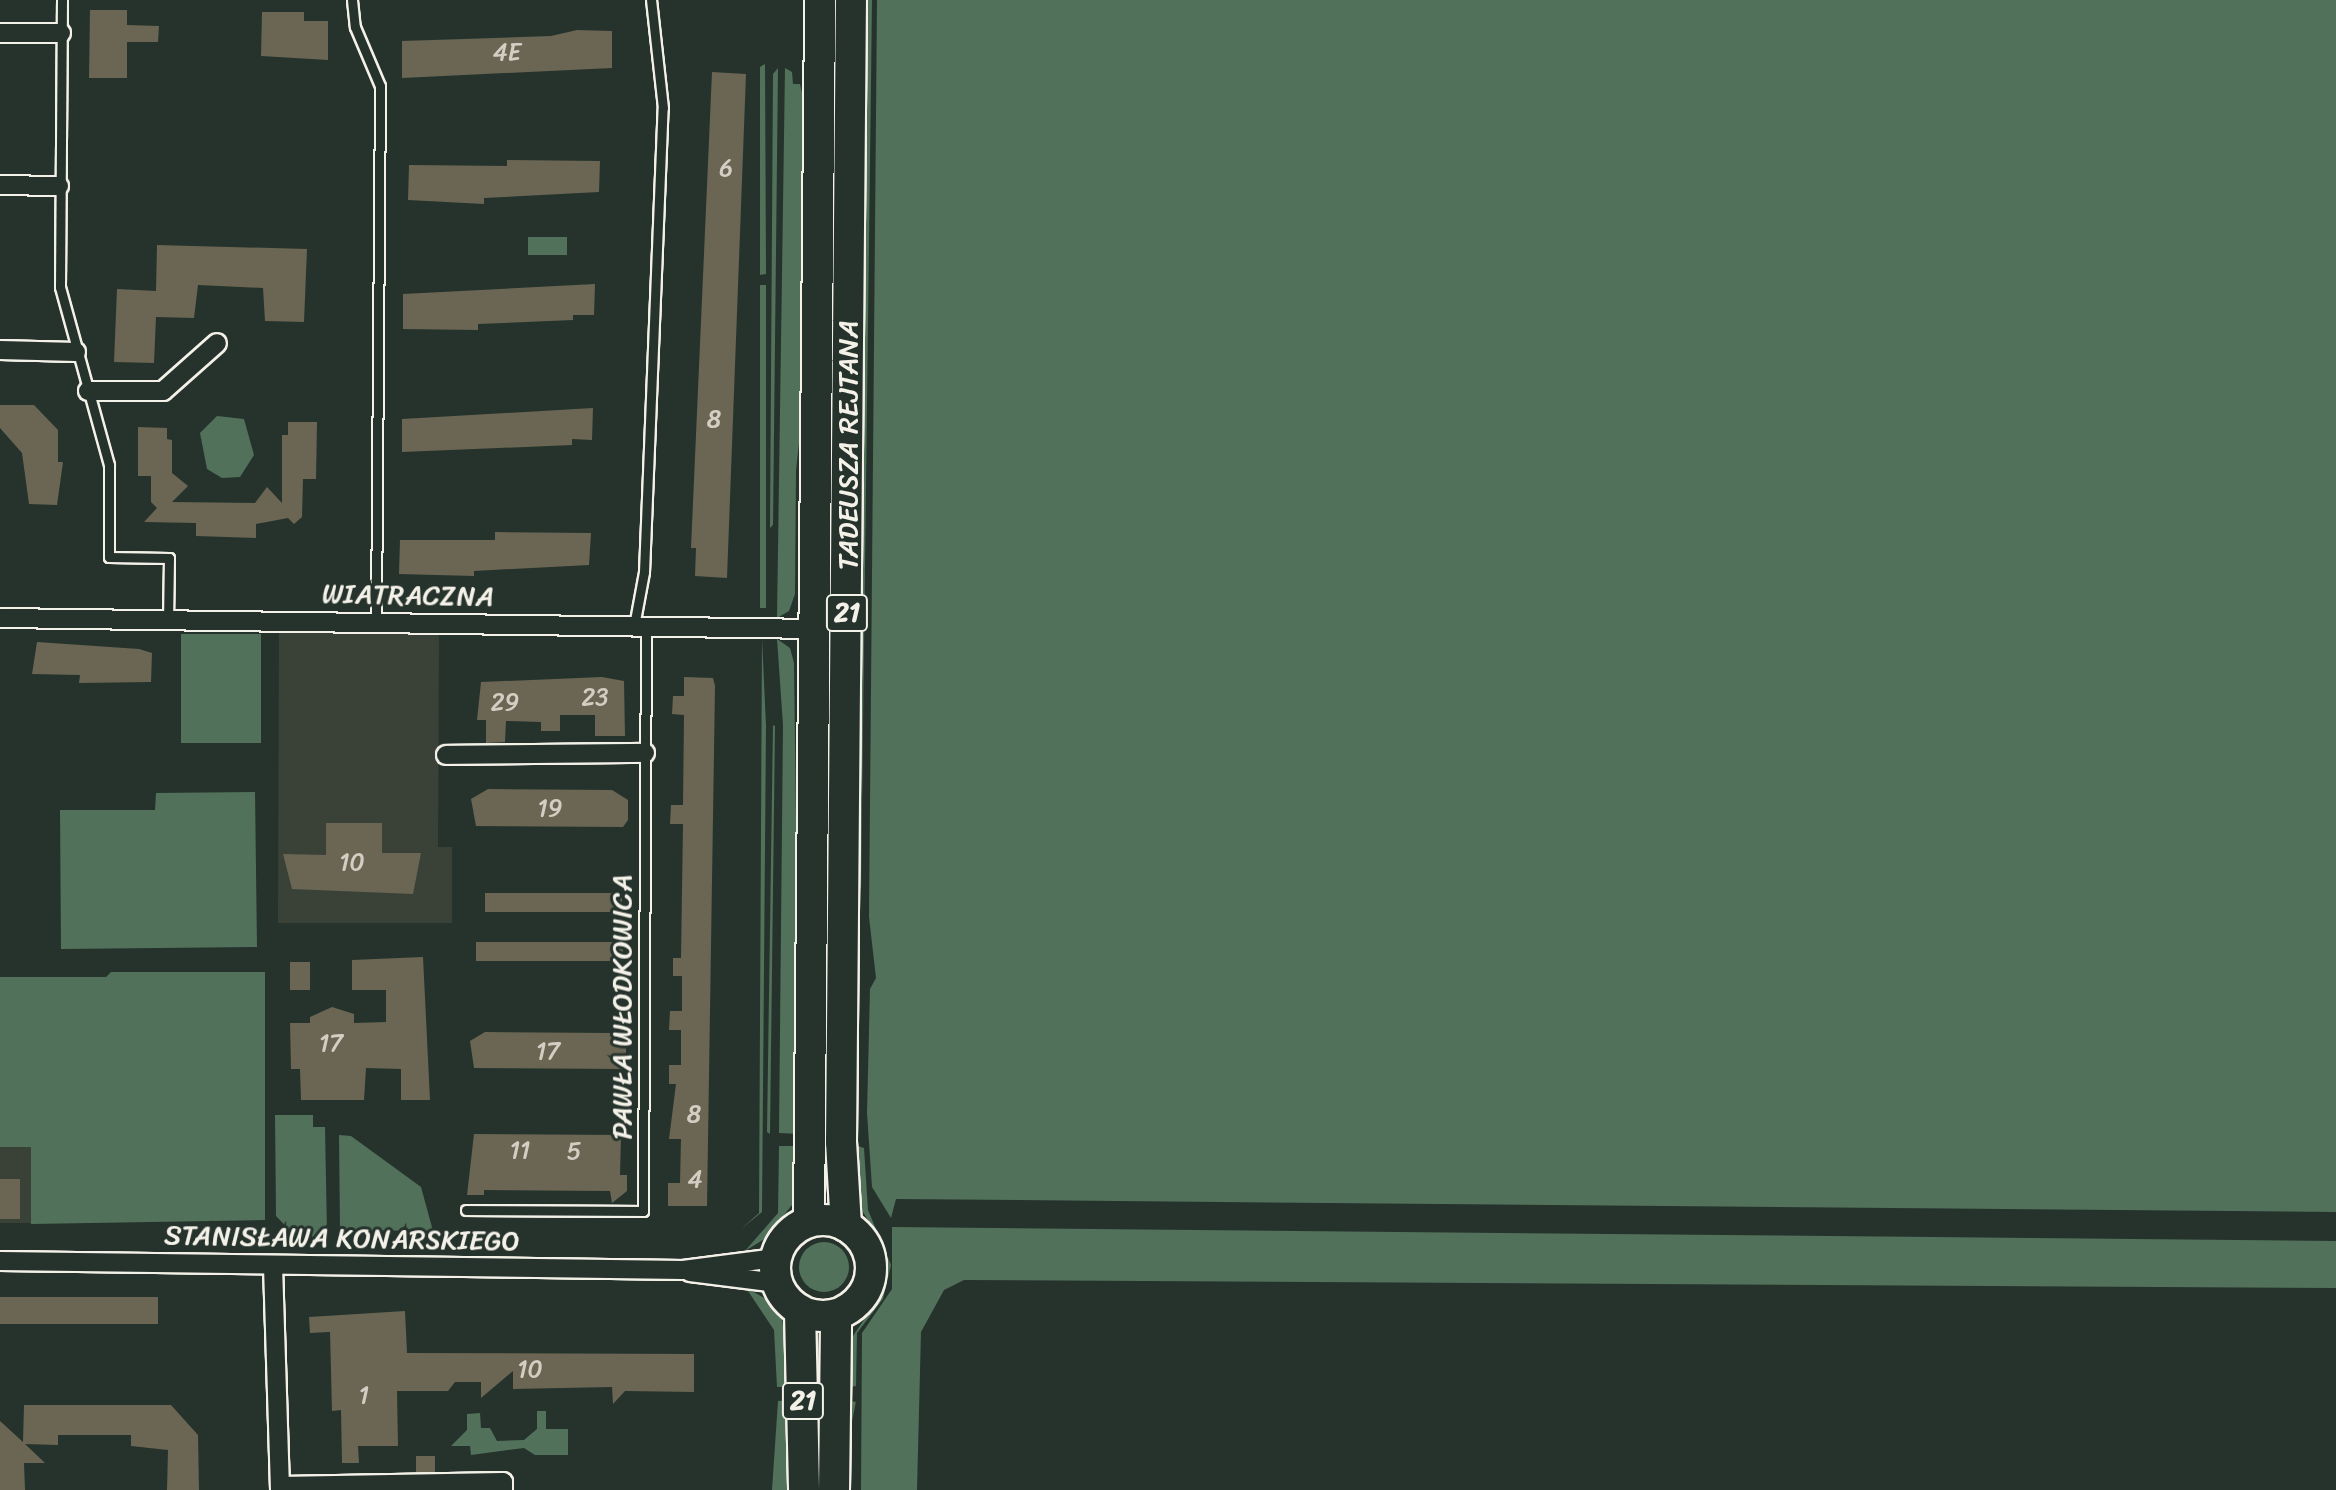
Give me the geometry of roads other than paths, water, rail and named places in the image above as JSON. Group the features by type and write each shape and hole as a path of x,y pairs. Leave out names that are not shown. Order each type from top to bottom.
{"main road":[{"name":"TADEUSZA REJTANA","path":"809,1221 820,0"},
{"name":"TADEUSZA REJTANA","path":"846,1226 841,1142 851,0"},
{"path":"809,1221 846,1226 866,1246 871,1274 853,1307 836,1315 800,1311 776,1270 794,1229 809,1221"},
{"name":"21","path":"800,1311 804,1490"},
{"name":"21","path":"834,1490 836,1315"}],"street":[{"path":"0,33 61,33"},
{"path":"0,185 59,186"},
{"path":"88,391 163,391 217,343"},
{"path":"0,350 76,352"},
{"name":"WIATRACZNA","path":"0,618 816,629"},
{"path":"446,755 645,753"},
{"name":"STANISŁAWA KONARSKIEGO","path":"0,1261 776,1270"},
{"path":"273,1266 280,1488 503,1486"}],"lane":[{"path":"62,0 58,272 76,352 109,465 109,557 169,558 168,620"},
{"path":"352,0 355,27 380,86 376,623"},
{"name":"PAWŁA WŁODKOWICA","path":"466,1210 643,1211 645,753 640,626 663,108 651,0"}]}
